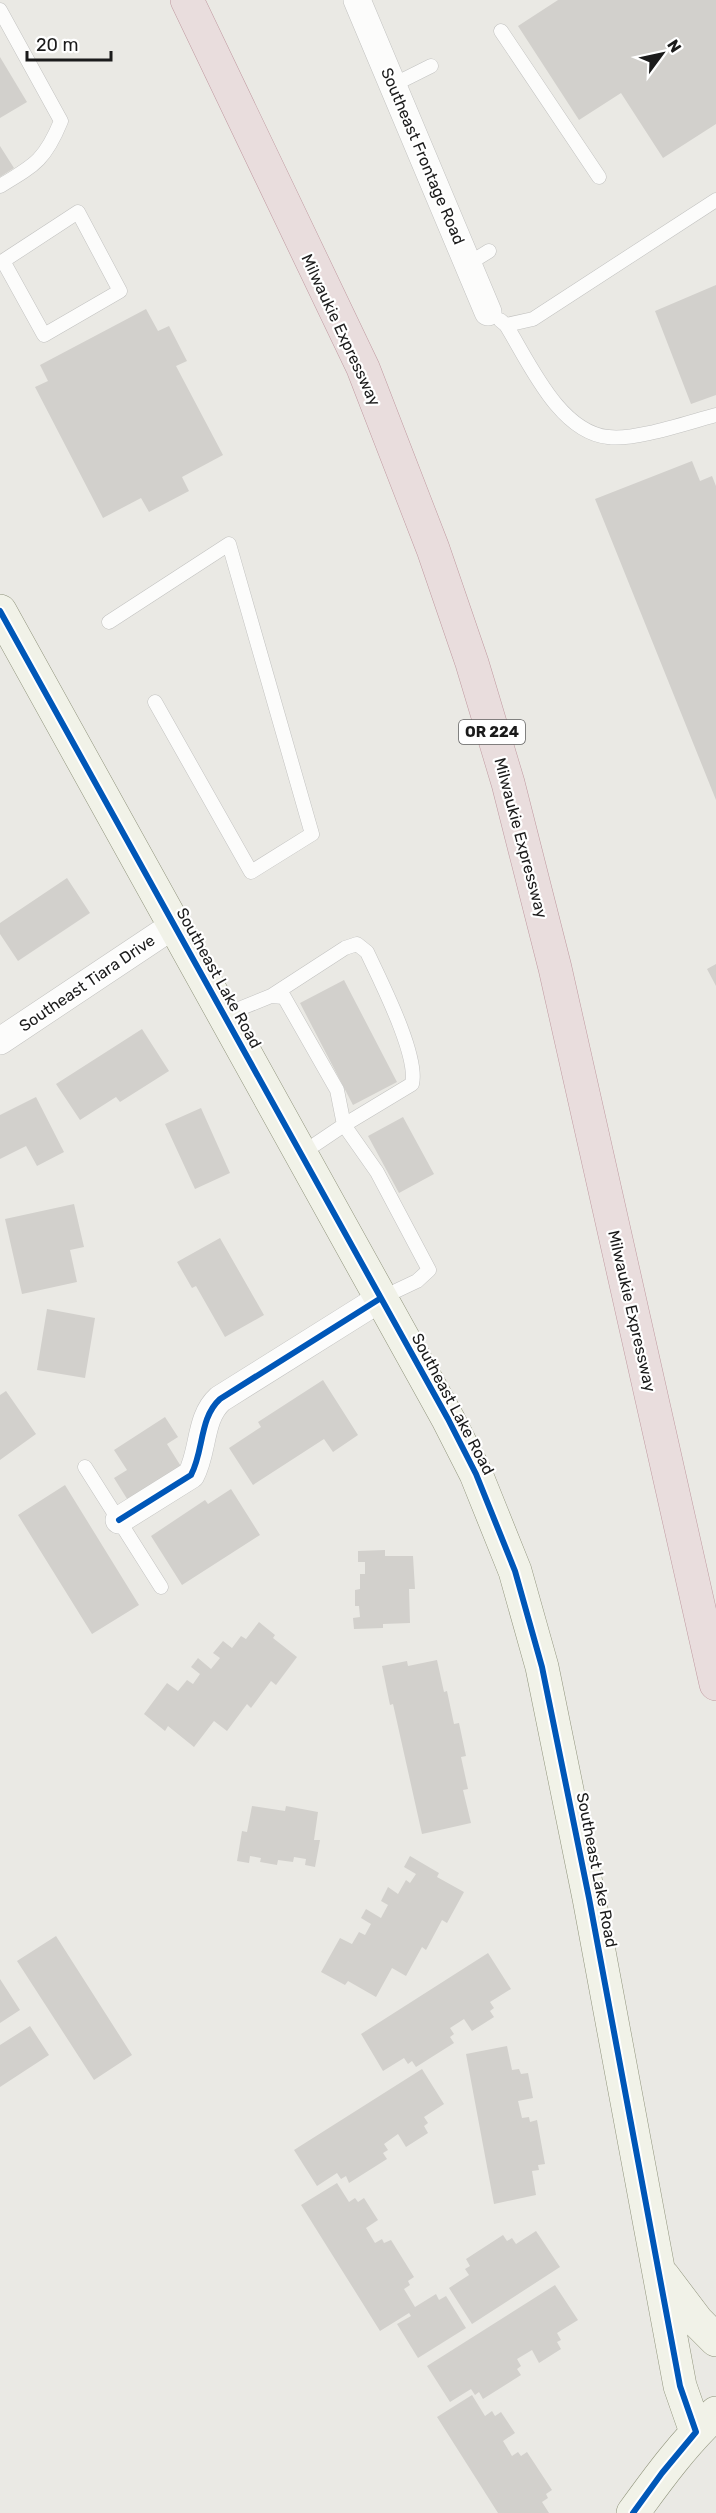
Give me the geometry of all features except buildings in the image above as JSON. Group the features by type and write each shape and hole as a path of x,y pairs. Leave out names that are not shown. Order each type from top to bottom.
{"highway":[{"name":"Milwaukie Expressway","path":"187,0 363,369 433,549 472,663 508,783 555,968 716,1684"}],"street":[{"name":"Southeast Frontage Road","path":"357,0 393,85 479,257 497,319"},
{"name":"Southeast Lake Road","path":"0,610 381,1298 472,1467 515,1571 544,1678 680,2386 706,2423"},
{"name":"Southeast Tiara Drive","path":"0,1041 174,925"},
{"path":"119,1520 190,1475 196,1466 211,1407 220,1399 381,1298"},
{"path":"660,2273 697,2321 716,2340"},
{"path":"633,2513 662,2472 706,2423"}],"lane":[{"path":"0,10 61,121 50,148 34,165 0,186"},
{"path":"501,31 599,177"},
{"path":"393,85 431,66"},
{"path":"497,319 533,319 716,200"},
{"path":"78,212 120,291 44,335 1,262 78,212"},
{"path":"497,319 554,403 579,428 608,438 643,433 716,415"},
{"path":"109,622 229,544 312,834 251,872 154,702"},
{"path":"224,1015 277,996 345,948 357,944 367,952 402,1034 414,1072 412,1084 301,1154"},
{"path":"277,996 337,1090 344,1125 378,1172 429,1269 417,1281 381,1298"},
{"path":"85,1467 161,1587"}],"cycle path":[{"path":"0,611 448,1419 476,1474 515,1571 542,1667 589,1898 680,2386 696,2432 633,2513"},
{"path":"119,1520 191,1475 208,1416 220,1399 381,1298"}]}
